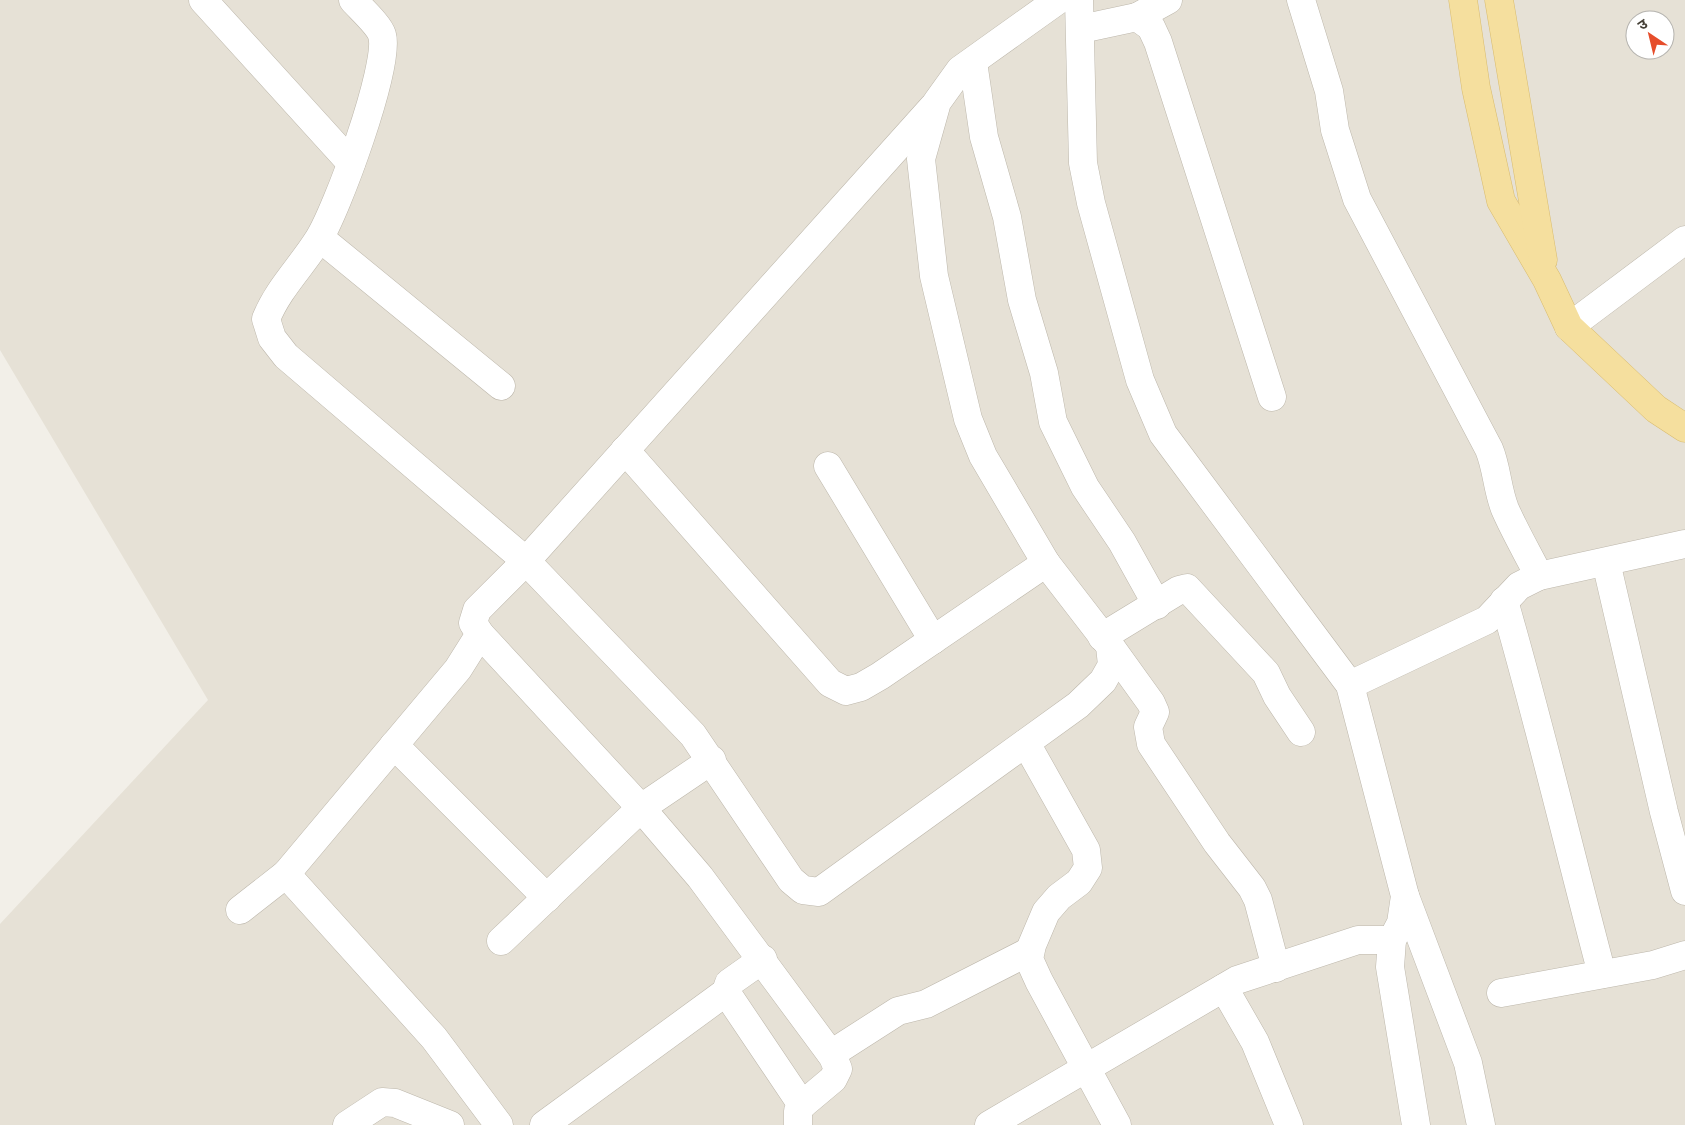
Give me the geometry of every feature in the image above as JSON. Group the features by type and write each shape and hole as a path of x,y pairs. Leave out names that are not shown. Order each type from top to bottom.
{"main road":[{"path":"1463,0 1476,88 1501,201 1547,280 1569,327 1656,409 1685,428"},
{"path":"1499,0 1547,280"}],"street":[{"path":"203,0 351,163"},
{"path":"353,0 382,34 384,53 379,78 351,163 320,238 274,300 266,319 272,338 286,356 526,561 693,735 712,760 791,880 804,890 818,892 1078,705 1103,681 1112,665 1106,642"},
{"path":"726,992 800,1115 833,1080 838,1069 831,1054 763,959 700,877 641,808 480,634 473,623 477,610 526,561 937,102 960,70 1058,0"},
{"path":"1079,0 1083,163 1090,203 1140,380 1163,434 1350,685 1405,896 1468,1063 1481,1125"},
{"path":"1080,29 1137,17 1168,0"},
{"path":"1301,0 1329,91 1335,130 1357,199 1489,449 1496,465 1498,486 1506,509 1540,576"},
{"path":"1137,17 1151,27 1158,42 1272,397"},
{"path":"973,62 984,137 1007,217 1022,300 1044,373 1053,422 1085,487 1122,542 1156,605"},
{"path":"937,102 921,159 934,276 968,419 983,456 1046,563 1151,703 1155,712 1148,727 1151,744 1222,850 1252,888 1258,900 1276,968"},
{"path":"320,238 501,386"},
{"path":"1569,327 1685,240"},
{"path":"625,450 830,683 846,691 861,687 1046,563"},
{"path":"828,466 933,640"},
{"path":"1350,685 1487,620 1519,586 1540,576 1685,544"},
{"path":"1606,562 1664,812 1685,891"},
{"path":"1106,642 1156,605 1179,590 1187,588 1193,592 1266,673 1277,696 1301,732"},
{"path":"1504,601 1533,701 1555,796 1602,974"},
{"path":"240,910 286,874 458,669 480,634"},
{"path":"1026,743 1086,850 1088,868 1078,882 1046,912 1030,951 1030,959 1085,1068 1117,1125"},
{"path":"394,745 547,898"},
{"path":"501,941 641,808 712,760"},
{"path":"286,874 434,1038 499,1125"},
{"path":"1405,896 1401,923 1392,940 1390,967 1416,1125"},
{"path":"989,1125 1237,980 1358,940 1392,940"},
{"path":"831,1054 898,1011 926,1004 1030,951"},
{"path":"1501,993 1653,965 1685,956"},
{"path":"544,1125 726,992 729,983 763,959"},
{"path":"1224,988 1255,1042 1289,1125"},
{"path":"347,1125 382,1102 395,1103 450,1125"}],"shaded area":[{"path":"0,0 1685,0 1685,1125 0,1125 0,924 208,700 0,350"}]}
